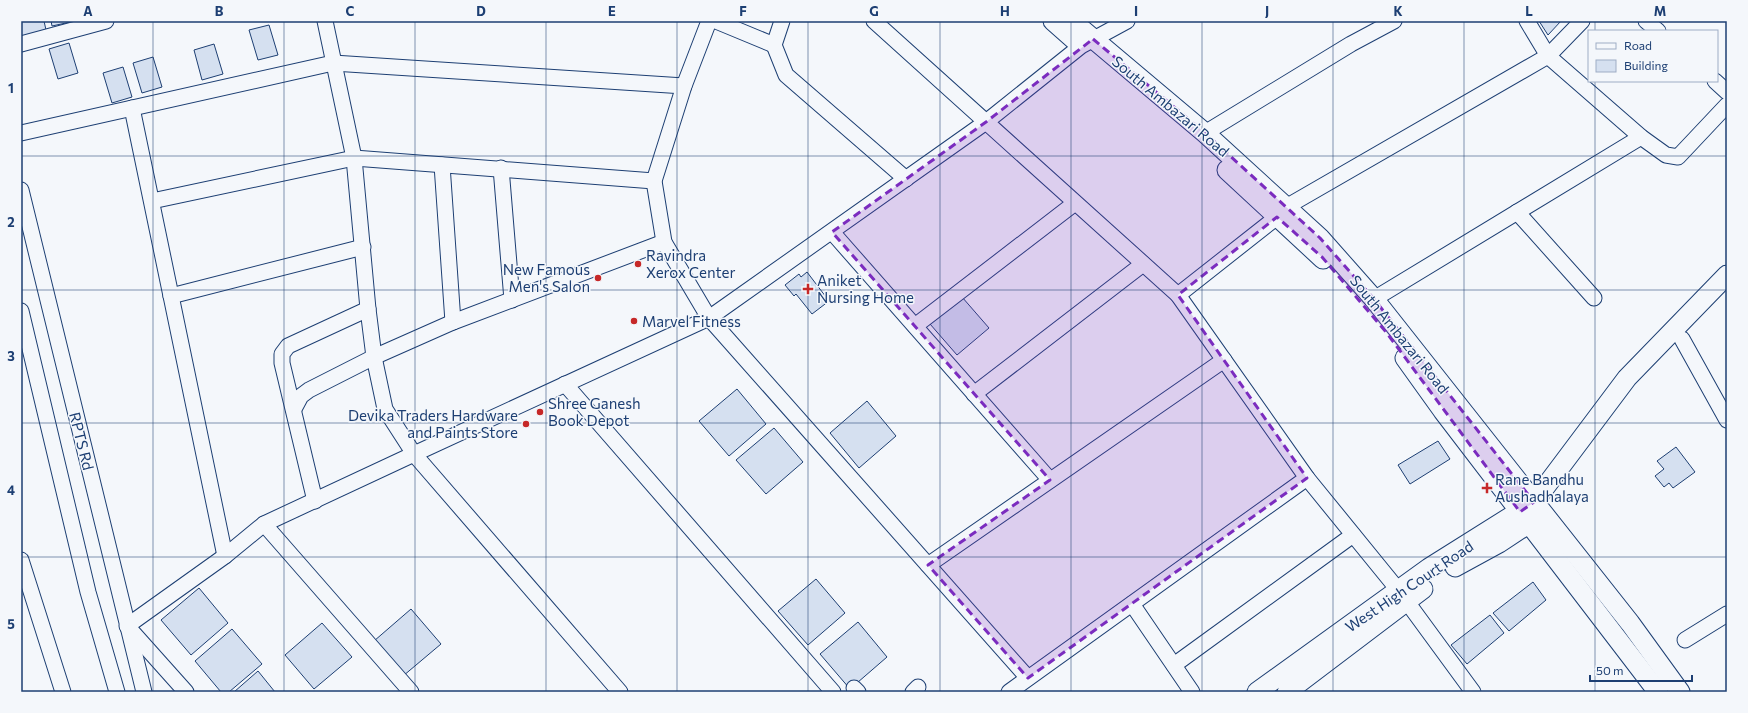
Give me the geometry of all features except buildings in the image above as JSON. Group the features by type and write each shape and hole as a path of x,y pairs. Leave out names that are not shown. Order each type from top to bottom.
{"main road":[{"name":"South Ambazari Road","path":"1053,21 1087,43 1205,133 1281,212 1358,297 1532,514 1630,623 1680,692"},
{"name":"South Ambazari Road","path":"1072,21 1087,43 1193,139 1281,212 1320,238 1374,299 1532,514 1658,692"},
{"path":"1532,514 1627,378 1727,276"},
{"path":"1287,692 1402,596 1498,543 1532,514 1634,390 1727,292"},
{"name":"West High Court Road","path":"1257,692 1402,596"}],"street":[{"path":"21,44 106,21"},
{"path":"325,21 354,158 374,357 385,409 414,454 620,692"},
{"path":"709,21 684,86 654,181 664,242 709,318 1028,678"},
{"path":"716,21 774,45"},
{"path":"782,21 774,45 786,75 906,179"},
{"path":"874,21 1178,295 1307,478 1402,596 1473,692"},
{"path":"186,692 127,626 225,556 264,524 709,318 986,122 1087,43 1127,21"},
{"path":"1205,133 1351,44 1394,21"},
{"path":"1527,21 1548,56 1640,137 1666,155 1678,157 1727,105"},
{"path":"1178,295 1281,212 1548,56 1582,21"},
{"path":"1646,21 1657,30"},
{"path":"21,133 333,63 684,86"},
{"path":"1716,82 1727,92"},
{"path":"132,108 225,556"},
{"path":"1374,299 1640,137"},
{"path":"152,201 354,158 501,168 654,181"},
{"path":"442,165 453,322"},
{"path":"501,168 512,300"},
{"name":"RPTS Rd","path":"21,190 144,692"},
{"path":"915,326 1075,203"},
{"path":"1517,212 1594,298"},
{"path":"832,232 1050,480"},
{"path":"294,409 301,396 309,390 374,357 453,322 664,242"},
{"path":"171,296 363,246"},
{"path":"974,394 1143,264"},
{"path":"315,501 282,363 282,354 288,346 368,308"},
{"path":"21,311 88,592 117,692"},
{"path":"1682,339 1727,420"},
{"path":"928,565 1224,360"},
{"path":"564,384 833,692"},
{"path":"1008,692 1307,478"},
{"path":"264,524 411,692"},
{"path":"1174,665 1353,535"},
{"path":"21,560 63,692"},
{"path":"1132,604 1192,692"},
{"path":"1685,640 1727,614"}],"highlighted area":[{"path":"1093,39 1205,133 1320,238 1374,299 1534,502 1520,512 1386,332 1322,257 1277,217 1178,295 1307,478 1028,678 928,565 1050,480 832,232 986,122"}],"place":[{"name":"Ravindra Xerox Center","path":"638,264"},
{"name":"New Famous Men's Salon","path":"598,278"},
{"name":"Aniket Nursing Home","path":"808,289"},
{"name":"Marvel Fitness","path":"634,321"},
{"name":"Shree Ganesh Book Depot","path":"540,412"},
{"name":"Devika Traders Hardware and Paints Store","path":"526,424"},
{"name":"Rane Bandhu Aushadhalaya","path":"1487,488"}]}
